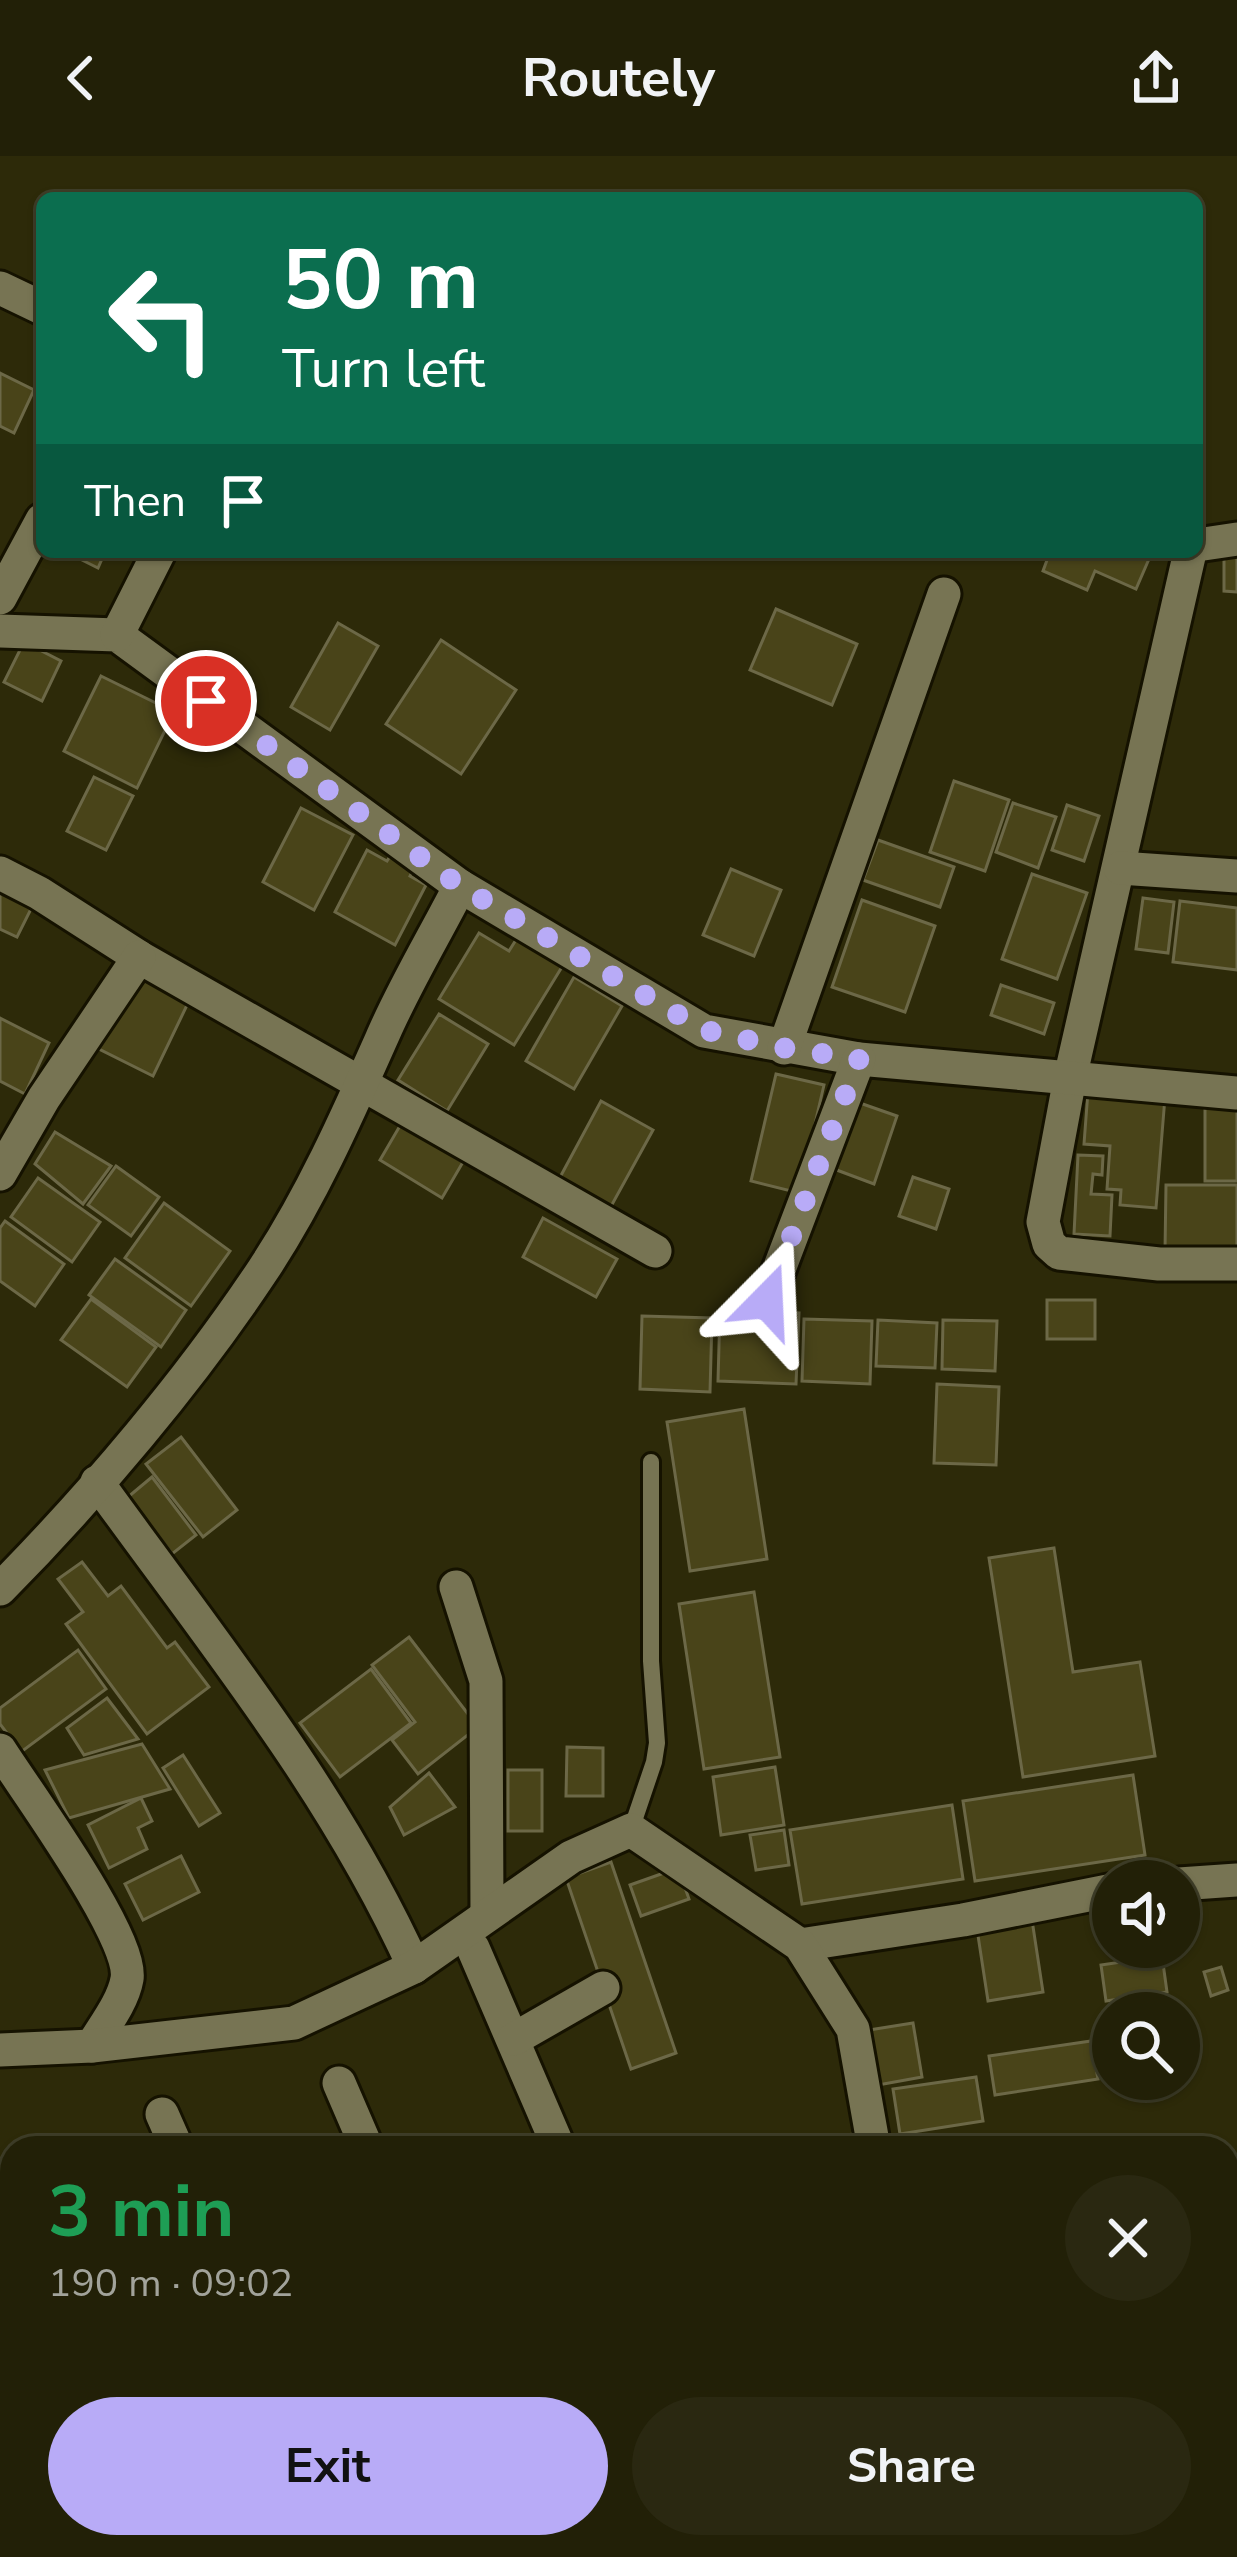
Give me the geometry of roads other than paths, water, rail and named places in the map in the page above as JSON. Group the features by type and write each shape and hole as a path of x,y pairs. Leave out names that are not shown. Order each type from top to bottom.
{"street":[{"path":"0,288 36,305"},
{"path":"0,598 36,531"},
{"path":"1203,544 1237,539"},
{"path":"117,635 156,558"},
{"path":"1189,558 1070,1078 1043,1222 1049,1244 1059,1253 1237,1264"},
{"path":"784,1048 944,594"},
{"path":"0,631 117,635 460,886 704,1030 859,1059 1237,1093"},
{"path":"1120,868 1237,876"},
{"path":"0,873 655,1251"},
{"path":"0,1589 97,1482 204,1352 264,1268 364,1084 385,1030 460,886"},
{"path":"0,1174 44,1098 139,957"},
{"path":"767,1301 859,1059"},
{"path":"97,1482 339,1822 381,1894 414,1967"},
{"path":"456,1587 486,1681 488,1914"},
{"path":"0,1750 99,1904 127,1960 120,1998 92,2046"},
{"path":"0,2050 92,2046 294,2023 414,1967 571,1857 631,1830 800,1945 853,2029 872,2136"},
{"path":"1200,1883 1237,1880"},
{"path":"800,1945 1092,1894"},
{"path":"473,1948 554,2136"},
{"path":"514,2039 603,1988"},
{"path":"339,2083 362,2136"},
{"path":"162,2114 172,2136"}],"lane":[{"path":"631,1830 657,1743 651,1660 651,1462"}]}
